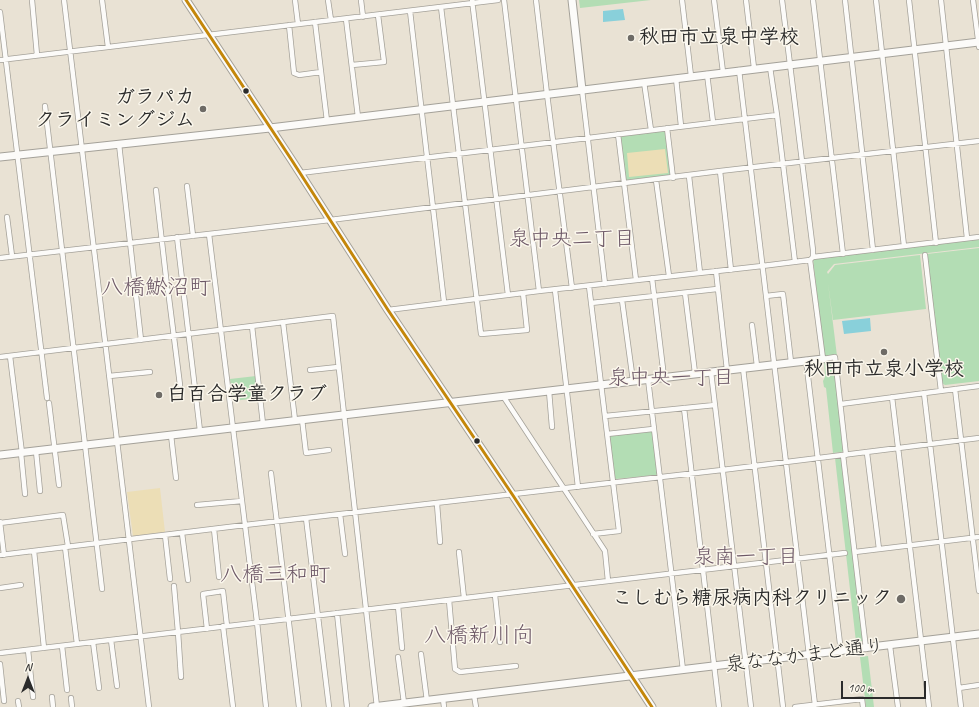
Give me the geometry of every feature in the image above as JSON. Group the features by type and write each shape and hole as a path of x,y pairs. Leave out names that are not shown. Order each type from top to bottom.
{"street":[{"path":"32,0 37,55"},
{"path":"64,0 149,707"},
{"path":"102,0 108,47"},
{"path":"186,0 300,172 388,310 512,494 652,707"},
{"path":"295,0 298,24"},
{"path":"328,0 331,20"},
{"path":"361,0 363,17"},
{"path":"0,60 498,0"},
{"path":"504,0 540,291"},
{"path":"536,0 572,288"},
{"path":"572,0 605,284"},
{"path":"682,0 691,76"},
{"path":"714,0 723,72"},
{"path":"746,0 754,68"},
{"path":"782,0 823,359"},
{"path":"813,0 843,254"},
{"path":"845,0 873,250"},
{"path":"876,0 904,246"},
{"path":"909,0 936,243"},
{"path":"941,0 967,238"},
{"path":"0,157 270,128 754,68 947,46 979,44 973,0"},
{"path":"472,2 508,295"},
{"path":"441,7 481,334 527,330 523,293"},
{"path":"410,10 444,302"},
{"path":"0,12 59,485"},
{"path":"352,65 384,62 378,15"},
{"path":"346,19 358,117"},
{"path":"315,22 327,121"},
{"path":"289,25 294,73 300,75 321,72"},
{"path":"770,67 794,262"},
{"path":"739,70 815,705"},
{"path":"708,74 713,122"},
{"path":"676,78 681,126"},
{"path":"644,82 651,130"},
{"path":"44,106 102,589"},
{"path":"300,172 777,115"},
{"path":"667,128 673,178"},
{"path":"618,134 636,280"},
{"path":"0,258 330,220 720,171 750,169 979,141"},
{"path":"119,144 141,340"},
{"path":"720,171 731,270"},
{"path":"688,176 700,273"},
{"path":"656,180 669,276"},
{"path":"187,186 193,236"},
{"path":"156,190 180,385"},
{"path":"7,217 12,256"},
{"path":"209,234 257,622 266,707"},
{"path":"388,310 476,298 716,272 794,262 812,258 979,237"},
{"path":"177,238 200,432"},
{"path":"925,255 941,391"},
{"path":"716,272 727,370"},
{"path":"652,278 664,377"},
{"path":"589,286 619,531 593,534"},
{"path":"591,303 717,289"},
{"path":"555,290 578,486"},
{"path":"685,293 695,373"},
{"path":"766,296 783,294 792,362"},
{"path":"622,300 633,381"},
{"path":"0,357 333,316 377,707"},
{"path":"283,322 298,420 306,453 329,450"},
{"path":"752,325 757,366"},
{"path":"252,326 263,424"},
{"path":"10,356 26,494"},
{"path":"0,455 835,357 866,649"},
{"path":"806,360 841,652"},
{"path":"310,370 338,367"},
{"path":"743,368 783,707"},
{"path":"109,376 150,372"},
{"path":"711,372 750,707"},
{"path":"648,379 683,670"},
{"path":"840,404 979,386"},
{"path":"955,389 979,591"},
{"path":"549,391 552,427"},
{"path":"924,393 961,707"},
{"path":"503,396 605,551 608,581"},
{"path":"892,397 929,707"},
{"path":"605,416 715,404"},
{"path":"684,408 719,707"},
{"path":"607,434 653,429"},
{"path":"171,435 176,478"},
{"path":"77,644 67,546 63,516 0,522 2,555 67,546 355,512 614,483 979,438"},
{"path":"36,451 40,491"},
{"path":"867,452 879,549"},
{"path":"271,473 299,707"},
{"path":"197,506 242,501"},
{"path":"437,504 440,542"},
{"path":"340,514 345,554"},
{"path":"306,518 330,707"},
{"path":"214,529 219,577"},
{"path":"182,533 188,580"},
{"path":"165,535 170,579"},
{"path":"855,552 979,537"},
{"path":"34,551 44,648"},
{"path":"459,552 464,598"},
{"path":"0,653 288,618 537,591 571,585 703,571 845,553"},
{"path":"0,588 22,585"},
{"path":"174,586 181,677"},
{"path":"207,628 203,594 223,591 233,707"},
{"path":"495,595 500,642"},
{"path":"449,600 455,669 460,672 516,666"},
{"path":"398,606 402,648"},
{"path":"337,613 347,707"},
{"name":"泉ななかまど通り","path":"372,707 866,649 979,634"},
{"path":"111,640 117,686"},
{"path":"93,642 99,688"},
{"path":"62,646 67,690"},
{"path":"890,646 898,707"},
{"path":"28,650 33,697"},
{"path":"421,654 427,701"},
{"path":"398,657 404,704"},
{"path":"0,664 1,685 4,701"},
{"path":"959,688 979,686"},
{"path":"474,695 476,707"},
{"path":"52,696 53,707"},
{"path":"71,698 72,707"},
{"path":"443,699 444,707"},
{"path":"796,707 830,705 862,699 863,707"}],"green space":[{"path":"579,0 651,0 580,8"},
{"path":"664,131 666,133 671,173 669,176 625,179 620,138 622,136"},
{"path":"979,239 979,247 834,264 827,272 828,274 835,265 920,255 926,309 833,320 828,283 846,448 842,452 833,453 826,388 824,387 823,381 825,377 824,357 813,259"},
{"path":"979,248 979,381 945,385 942,383 927,254"},
{"path":"256,376 259,398 233,401 230,379"},
{"path":"651,431 658,473 656,475 614,478 609,437 611,435"},
{"path":"835,458 842,458 863,641 856,642"},
{"path":"868,656 874,707 866,707 860,657"}],"sand":[{"path":"665,149 668,173 629,177 627,153"},
{"path":"160,488 165,532 133,536 127,492"}],"water":[{"path":"623,9 625,20 603,22 603,11"},
{"path":"870,318 871,331 844,334 842,321"}],"transit line":[{"path":"186,0 388,310 512,494 652,707"}],"place":[{"name":"秋田市立泉中学校","path":"631,38"},
{"name":"ガラパカ クライミングジム","path":"203,109"},
{"name":"秋田市立泉小学校","path":"884,352"},
{"name":"白百合学童クラブ","path":"159,395"},
{"name":"こしむら糖尿病内科クリニック","path":"901,599"}],"district":[{"name":"泉中央二丁目","path":"572,239"},
{"name":"八橋鯲沼町","path":"156,288"},
{"name":"泉中央一丁目","path":"671,378"},
{"name":"泉南一丁目","path":"746,557"},
{"name":"八橋三和町","path":"275,575"},
{"name":"八橋新川向","path":"479,636"}]}
